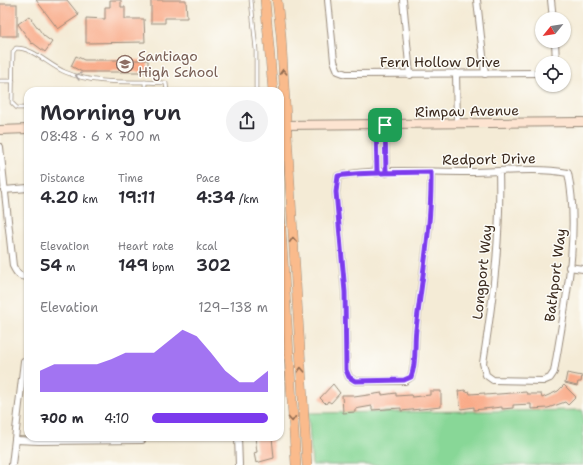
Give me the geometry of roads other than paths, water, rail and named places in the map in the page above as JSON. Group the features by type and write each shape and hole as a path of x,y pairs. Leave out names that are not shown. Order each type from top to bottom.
{"main road":[{"path":"265,0 273,87"},
{"path":"276,0 281,35 282,87"},
{"name":"Rimpau Avenue","path":"284,125 583,122"},
{"path":"0,130 24,129"},
{"path":"284,139 307,465"},
{"path":"284,275 296,465"}],"street":[{"name":"Fern Hollow Drive","path":"328,0 334,61 338,71 346,74 535,73"},
{"path":"403,0 410,74"},
{"path":"478,0 485,74"},
{"path":"551,0 552,12"},
{"path":"456,73 457,124"},
{"path":"376,125 377,173"},
{"path":"385,125 386,173"},
{"path":"0,147 13,266 17,274 24,277"},
{"name":"Redport Drive","path":"431,172 432,202 415,339 414,370 411,377 404,380 355,381 349,377 346,370 345,292 336,192 338,176 354,173 499,171 554,171 568,173"},
{"name":"Longport Way","path":"499,171 500,216 495,290 483,363 486,375 493,380 543,381 550,378"},
{"name":"Bathport Way","path":"550,378 554,372 570,267 573,228 571,186 568,173"},
{"path":"4,190 24,188"},
{"path":"570,267 583,269"},
{"path":"12,465 24,375"},
{"path":"15,440 24,440"},
{"path":"238,441 239,465"}],"lane":[{"path":"251,0 256,37 256,87"},
{"path":"24,108 17,108 13,105 13,52 16,48 29,50 56,68 85,78 109,82 166,83 166,87"},
{"path":"0,81 13,81"},
{"path":"145,82 145,87"},
{"path":"376,152 386,152"}],"place":[{"name":"Santiago High School","path":"125,64"}]}
